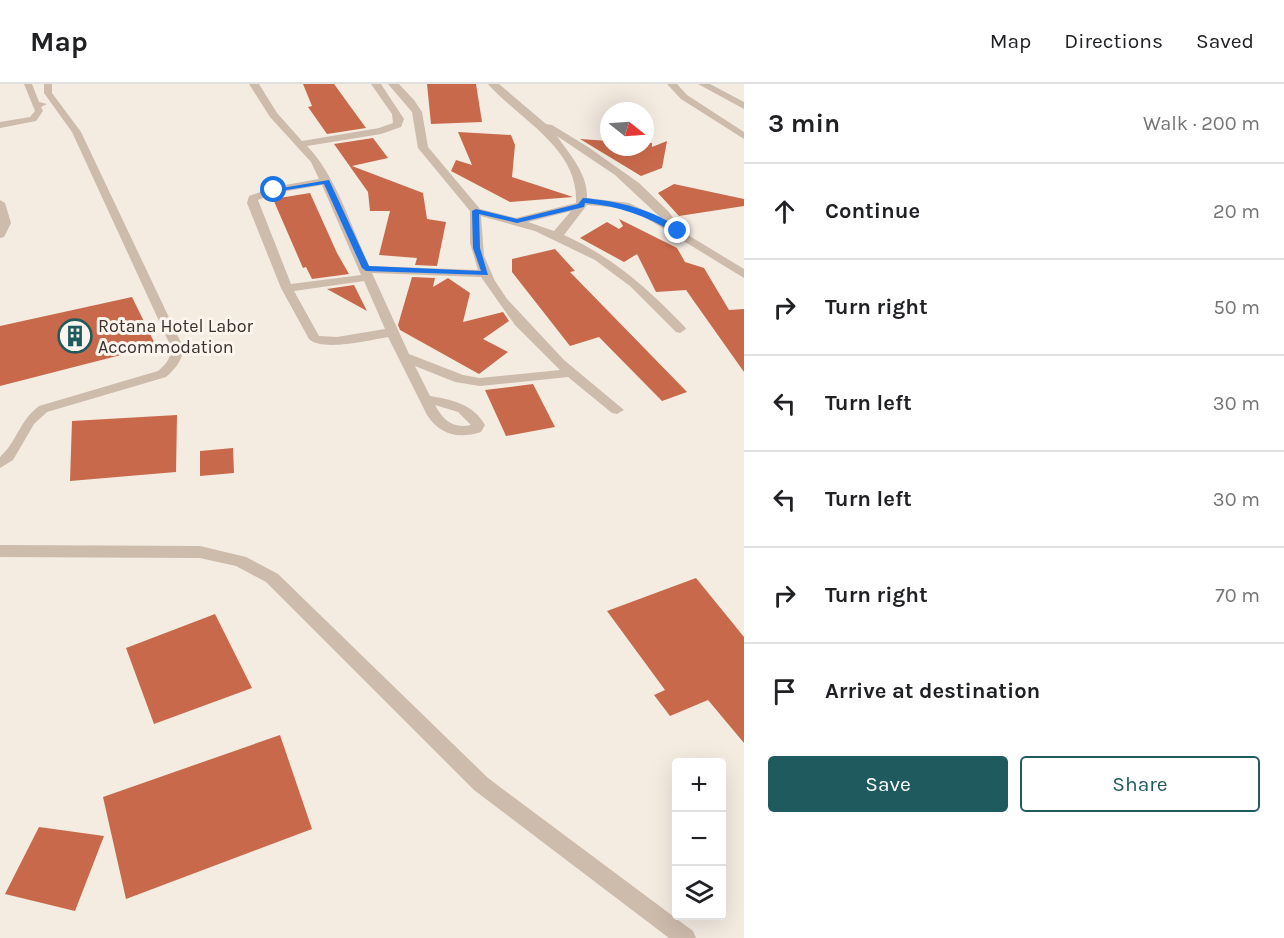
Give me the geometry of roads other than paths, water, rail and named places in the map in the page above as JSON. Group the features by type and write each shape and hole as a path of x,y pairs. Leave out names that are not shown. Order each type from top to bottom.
{"street":[{"path":"254,84 273,115 316,161 327,181 392,332 425,399"},
{"path":"300,144 381,131 397,125 399,119 396,112 384,99 376,84"},
{"path":"393,84 406,95 418,113 419,141 423,148 476,211 517,221 589,251 635,283 680,329"},
{"path":"493,84 548,131 578,175 582,203 555,238"},
{"path":"672,84 694,105 744,136"},
{"path":"702,84 744,106"},
{"path":"534,119 590,152 642,190 663,211 678,231"},
{"path":"327,181 274,190 253,198 252,203 266,242 287,288 315,339 337,341 392,332"},
{"path":"517,221 582,203 633,208 678,231 744,274"},
{"path":"476,211 477,248 485,274 503,300 569,373 617,410"},
{"path":"287,288 368,273 485,274"},
{"path":"405,357 460,379 480,382 569,373"},
{"path":"0,551 200,552 240,561 272,578 481,784 686,938"}],"lane":[{"path":"0,125 33,118 39,111 28,84"},
{"path":"0,464 17,448 28,421 43,409 162,374 174,363 178,355 177,347 76,132 48,93 48,84"},
{"path":"36,105 54,103"},
{"path":"0,203 6,223 0,235"}],"place":[{"name":"Rotana Hotel Labor Accommodation","path":"75,336"}]}
